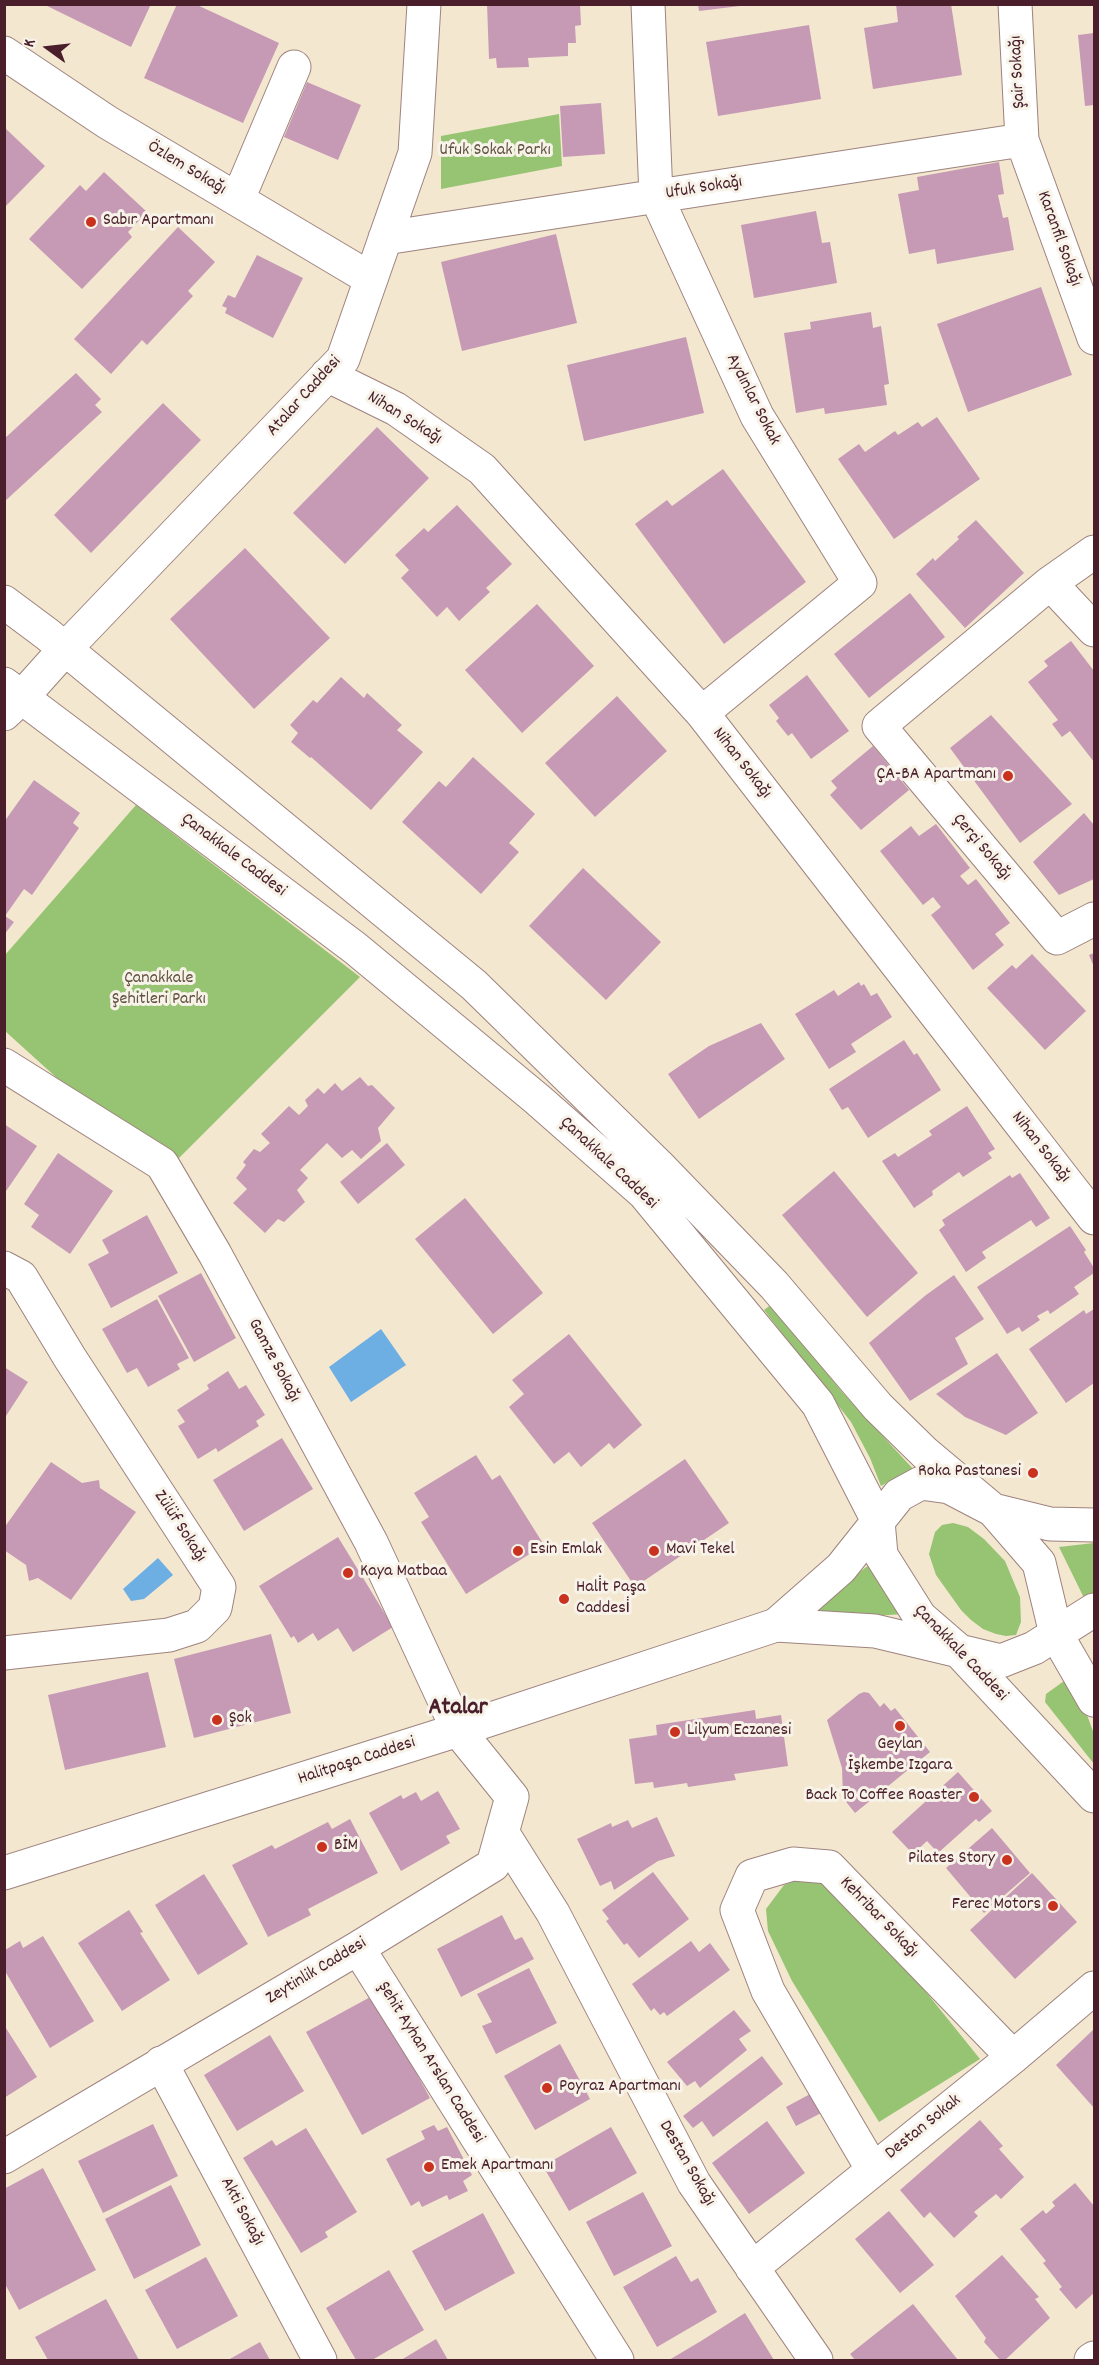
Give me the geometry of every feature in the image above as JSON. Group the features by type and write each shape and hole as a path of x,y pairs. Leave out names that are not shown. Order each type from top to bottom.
{"street":[{"name":"Atalar Caddesi","path":"10,698 66,650 343,358 415,153 424,4"},
{"name":"Aydınlar Sokak","path":"648,4 656,196 757,416 860,583 702,713"},
{"name":"Şair Sokağı","path":"1015,4 1022,141"},
{"name":"Özlem Sokağı","path":"4,53 107,122 371,279"},
{"path":"238,200 294,67"},
{"name":"Ufuk Sokağı","path":"385,238 1022,141"},
{"name":"Karanfil Sokağı","path":"1022,141 1095,338"},
{"name":"Nihan Sokağı","path":"327,375 396,409 482,469 702,713 1091,1208"},
{"path":"1095,552 1050,583 1095,630"},
{"name":"Çerçi Sokağı","path":"1050,583 879,726 1057,938 1095,919"},
{"name":"Çanakkale Caddesi","path":"4,602 66,650 474,985 658,1165 766,1276 878,1407 925,1454 993,1510 1039,1563 1056,1634 1095,1700"},
{"name":"Çanakkale Caddesi","path":"10,698 355,948 537,1099 644,1193 818,1404 879,1521 881,1555 920,1617 957,1649 1095,1796"},
{"name":"Gamze Sokağı","path":"4,1065 162,1164 215,1254 371,1542 458,1730"},
{"name":"Zülüf Sokağı","path":"4,1268 21,1277 88,1386 219,1587 215,1608 197,1626 169,1635 4,1653"},
{"path":"776,1625 841,1568 899,1495 921,1483 949,1487 993,1510 1050,1524 1095,1525"},
{"path":"776,1625 875,1631 1001,1661 1034,1648 1095,1610"},
{"name":"Halitpaşa Caddesi","path":"4,1873 458,1730 776,1625"},
{"name":"Zeytinlik Caddesi","path":"4,2157 358,1948 493,1865 512,1797 458,1730"},
{"name":"Destan Sokağı","path":"502,1832 553,1913 694,2183 816,2361"},
{"name":"Kehribar Sokağı","path":"873,2170 768,1991 736,1910 752,1876 793,1864 829,1867 1013,2057"},
{"name":"Şehit Ayhan Arslan Caddesi","path":"358,1948 617,2361"},
{"name":"Destan Sokak","path":"752,2268 1095,1988"},
{"name":"Akti Sokağı","path":"161,2063 320,2361"}],"green space":[{"name":"Ufuk Sokak Parkı","path":"559,114 562,166 441,189 441,136"},
{"name":"Çanakkale Şehitleri Parkı","path":"136,805 360,977 163,1174 5,1031 5,955"},
{"path":"772,1304 842,1392 915,1471 881,1486 870,1458 851,1422 764,1310"},
{"path":"953,1523 968,1527 984,1539 1005,1561 1020,1597 1021,1622 1016,1635 996,1634 983,1629 971,1620 936,1575 929,1554 935,1532 942,1525"},
{"path":"1094,1543 1094,1596 1086,1602 1059,1547"},
{"path":"873,1562 904,1614 797,1621 799,1617"},
{"path":"1064,1681 1075,1682 1094,1734 1094,1764 1045,1702 1046,1694"},
{"path":"805,1877 825,1879 872,1925 980,2059 879,2122 792,1981 768,1931 766,1909 784,1885"}],"water":[{"path":"381,1329 406,1365 351,1402 329,1367"},
{"path":"158,1558 173,1575 144,1599 131,1601 123,1589"}],"building":[{"path":"43,4 151,4 131,47"},
{"path":"177,4 195,4 279,43 243,123 144,78"},
{"path":"487,4 580,4 581,25 575,26 576,43 568,43 568,56 528,58 529,67 497,68 496,58 489,59"},
{"path":"698,4 740,4 740,6 699,11"},
{"path":"896,4 951,4 962,75 873,89 864,28 898,22"},
{"path":"809,25 821,99 718,116 706,42"},
{"path":"1094,33 1094,105 1085,106 1078,35"},
{"path":"307,82 361,105 338,160 284,137"},
{"path":"601,103 605,154 563,157 560,106"},
{"path":"4,127 45,166 4,208"},
{"path":"999,162 1004,194 998,195 1003,218 1008,217 1014,250 937,264 935,249 909,254 898,194 919,190 917,177"},
{"name":"Sabır Apartmanı","path":"104,172 147,212 128,232 132,237 82,289 29,239 80,185 86,191"},
{"path":"816,211 822,243 830,242 837,283 754,298 741,225"},
{"path":"178,227 215,262 188,291 193,296 147,345 142,340 111,374 74,339"},
{"path":"556,234 577,323 462,351 441,262"},
{"path":"257,255 303,278 273,338 225,313 227,308 222,306 228,295 235,298"},
{"path":"1041,287 1072,375 968,412 937,324"},
{"path":"871,312 873,328 881,326 889,384 884,385 887,405 825,414 824,408 796,413 784,333 811,329 810,322"},
{"path":"686,337 704,413 584,441 567,365"},
{"path":"76,373 101,399 95,405 102,412 4,502 4,439"},
{"path":"163,403 201,440 91,553 54,515"},
{"path":"937,417 980,479 894,539 838,459 859,444 865,452 895,431 898,435 918,422 922,427"},
{"path":"377,427 429,478 345,564 293,513"},
{"path":"723,469 806,582 724,644 635,524 667,500 672,506"},
{"path":"457,505 512,564 486,588 490,592 459,621 447,607 437,617 401,578 409,570 395,555 424,528 428,532"},
{"path":"976,520 1024,573 965,628 916,574 933,558 935,561"},
{"path":"245,548 330,638 254,709 170,619"},
{"path":"910,593 945,637 869,698 834,654"},
{"path":"537,604 594,666 522,733 465,670"},
{"path":"1071,641 1094,671 1094,762 1070,731 1062,737 1052,724 1058,720 1028,682 1048,666 1044,661"},
{"path":"807,675 849,731 811,759 792,733 788,736 776,721 779,718 769,705"},
{"path":"341,677 364,698 367,693 402,725 397,730 423,752 371,810 291,742 298,733 290,725 313,700 317,703"},
{"path":"617,696 667,751 595,817 545,763"},
{"name":"ÇA-BA Apartmanı","path":"991,715 1072,804 1020,843 950,748"},
{"path":"873,746 909,790 861,830 830,795 837,788 831,781"},
{"path":"473,757 535,814 509,843 519,852 481,894 402,822 439,781 446,787"},
{"path":"34,780 80,813 73,823 79,828 32,895 24,889 5,916 14,922 4,935 4,822"},
{"path":"1084,813 1094,825 1094,879 1059,895 1033,862"},
{"path":"936,824 970,868 960,876 968,885 976,879 1010,923 995,934 1004,945 973,970 931,915 941,907 933,897 923,905 880,851 911,826 919,836"},
{"path":"583,868 661,942 606,1000 529,926"},
{"path":"1094,953 1094,967 1089,955"},
{"path":"1032,954 1086,1011 1045,1050 987,988 1012,965 1016,969"},
{"path":"859,982 861,986 864,984 871,996 877,993 892,1017 851,1044 856,1052 829,1069 795,1014 834,990 838,996"},
{"path":"761,1023 785,1059 699,1119 668,1074 709,1046"},
{"path":"904,1040 914,1055 917,1053 941,1090 868,1138 848,1107 842,1110 829,1089"},
{"path":"360,1077 368,1086 372,1085 395,1108 378,1128 381,1141 361,1159 352,1150 342,1158 327,1143 300,1170 308,1178 297,1190 305,1202 284,1222 278,1219 265,1233 233,1203 247,1189 236,1178 246,1165 243,1162 254,1149 260,1152 270,1143 261,1134 289,1106 299,1115 308,1106 305,1100 318,1088 324,1094 335,1083 342,1091"},
{"path":"967,1106 995,1149 988,1153 992,1158 963,1177 959,1172 932,1191 933,1195 914,1208 882,1161 895,1153 898,1157 932,1135 929,1131"},
{"path":"4,1124 37,1146 4,1194"},
{"path":"387,1143 405,1165 358,1204 340,1182"},
{"path":"58,1153 113,1191 70,1254 31,1227 39,1215 24,1204"},
{"path":"834,1171 918,1273 867,1317 782,1215"},
{"path":"1020,1173 1050,1218 1036,1227 1031,1220 982,1252 986,1258 966,1272 939,1230 945,1225 942,1220 1010,1175 1012,1178"},
{"path":"465,1198 543,1293 493,1334 415,1239"},
{"path":"147,1215 178,1273 111,1308 88,1264 109,1253 102,1240"},
{"path":"1070,1226 1086,1250 1084,1252 1094,1268 1094,1273 1074,1287 1079,1294 1050,1314 1048,1310 1037,1316 1040,1320 1022,1332 1019,1327 1007,1334 977,1287"},
{"path":"201,1273 236,1338 194,1362 158,1296"},
{"path":"954,1275 984,1319 955,1338 968,1364 910,1401 869,1343 926,1295"},
{"path":"157,1299 189,1358 177,1364 180,1369 148,1387 137,1368 127,1373 102,1329"},
{"path":"1094,1309 1094,1383 1066,1403 1029,1349 1084,1310 1086,1314"},
{"path":"569,1334 642,1425 614,1449 609,1443 581,1467 569,1452 554,1464 509,1407 524,1394 512,1380"},
{"path":"997,1353 1038,1413 1006,1435 965,1417 936,1394"},
{"path":"4,1367 28,1382 4,1419"},
{"path":"228,1371 239,1389 246,1385 265,1415 256,1421 259,1426 218,1452 216,1448 198,1459 178,1426 185,1422 177,1410 209,1389 207,1385"},
{"path":"282,1438 313,1489 244,1531 213,1480"},
{"path":"476,1455 492,1480 500,1475 544,1545 466,1594 421,1522 429,1517 414,1493"},
{"path":"685,1459 729,1523 635,1587 592,1523"},
{"path":"51,1462 82,1483 99,1480 100,1488 136,1512 71,1600 38,1578 29,1581 26,1565 4,1550 4,1528"},
{"path":"338,1537 393,1627 353,1652 338,1628 318,1641 313,1633 298,1643 294,1636 291,1638 259,1586"},
{"path":"271,1634 291,1713 194,1738 174,1659"},
{"path":"148,1672 166,1747 65,1770 48,1695"},
{"path":"864,1692 869,1693 880,1707 884,1703 891,1711 895,1708 930,1752 855,1813 843,1798 842,1768 827,1720"},
{"path":"755,1710 756,1719 781,1715 788,1766 734,1774 736,1780 688,1787 687,1783 654,1788 653,1782 635,1784 629,1739 657,1735 656,1725"},
{"path":"958,1772 992,1811 979,1822 976,1819 938,1853 927,1841 913,1854 892,1832"},
{"path":"438,1791 460,1829 446,1836 450,1843 401,1871 369,1813 401,1795 403,1799 416,1792 421,1801"},
{"path":"657,1817 675,1856 658,1861 614,1890 611,1881 600,1886 577,1839 611,1823 612,1827 628,1820 632,1828"},
{"path":"350,1819 378,1873 308,1909 311,1915 268,1937 232,1865 272,1845 275,1849 328,1822 332,1829"},
{"path":"992,1828 1030,1873 984,1913 946,1868"},
{"path":"653,1872 689,1919 639,1958 627,1943 624,1945 606,1921 609,1919 602,1910"},
{"path":"1032,1873 1077,1922 1015,1979 970,1930"},
{"path":"204,1874 248,1944 198,1975 155,1905"},
{"path":"129,1910 143,1932 140,1933 170,1980 122,2011 78,1943"},
{"path":"502,1915 515,1940 522,1937 534,1959 461,1997 437,1949"},
{"path":"43,1936 94,2021 50,2048 5,1971 5,1950 20,1941 23,1948"},
{"path":"691,1941 699,1952 710,1943 730,1970 667,2016 664,2012 660,2015 654,2008 651,2011 632,1984"},
{"path":"529,1968 557,2023 496,2054 482,2026 492,2022 477,1994"},
{"path":"374,1995 430,2098 362,2135 306,2032"},
{"path":"734,2010 751,2031 739,2039 747,2050 700,2088 695,2081 687,2086 667,2062"},
{"path":"4,2025 37,2077 4,2098"},
{"path":"1094,2029 1094,2108 1056,2065"},
{"path":"270,2035 304,2091 237,2131 204,2075"},
{"name":"Poyraz Apartmanı","path":"560,2044 590,2099 535,2130 504,2076"},
{"path":"762,2056 783,2084 713,2137 702,2121 693,2128 683,2116"},
{"path":"812,2093 823,2112 796,2126 786,2107"},
{"path":"980,2120 1003,2146 999,2149 1024,2177 1001,2199 996,2194 974,2212 978,2216 954,2238 930,2212 924,2218 900,2190"},
{"path":"767,2121 805,2173 749,2214 712,2163"},
{"path":"153,2124 178,2176 103,2213 78,2161"},
{"name":"Emek Apartmanı","path":"434,2125 438,2131 447,2127 472,2175 463,2181 468,2191 449,2200 447,2195 422,2207 419,2201 411,2206 386,2159 425,2139 421,2131"},
{"path":"611,2127 637,2173 569,2211 543,2166"},
{"path":"306,2128 357,2212 325,2232 328,2237 301,2253 243,2158 272,2140 276,2146"},
{"path":"43,2168 96,2270 19,2310 4,2282 4,2189"},
{"path":"1075,2183 1094,2206 1094,2293 1076,2309 1059,2289 1062,2287 1043,2263 1046,2261 1020,2229 1043,2210 1046,2214 1055,2206 1052,2202"},
{"path":"171,2185 201,2245 134,2279 105,2219"},
{"path":"643,2192 672,2246 614,2276 586,2222"},
{"path":"889,2211 934,2265 900,2293 855,2239"},
{"path":"483,2213 515,2273 445,2311 412,2251"},
{"path":"1002,2255 1039,2297 1035,2299 1050,2318 1005,2360 1000,2360 984,2342 986,2338 955,2296"},
{"path":"676,2256 691,2282 698,2278 717,2312 657,2347 623,2287"},
{"path":"206,2257 238,2316 177,2349 145,2290"},
{"path":"389,2270 424,2330 372,2360 356,2360 326,2308"},
{"path":"106,2299 139,2360 48,2360 35,2337"},
{"path":"913,2304 958,2360 855,2360 850,2354"},
{"path":"745,2313 774,2360 669,2360 701,2341"},
{"path":"436,2339 448,2360 401,2360"},
{"path":"260,2342 270,2360 228,2360"}],"place":[{"name":"Sabır Apartmanı","path":"91,222"},
{"name":"ÇA-BA Apartmanı","path":"1008,776"},
{"name":"Roka Pastanesi","path":"1033,1473"},
{"name":"Esin Emlak","path":"518,1551"},
{"name":"Mavi Tekel","path":"654,1551"},
{"name":"Kaya Matbaa","path":"348,1573"},
{"name":"Hali̇t Paşa Caddesi̇","path":"564,1599"},
{"name":"Şok","path":"217,1720"},
{"name":"Geylan İşkembe Izgara","path":"900,1726"},
{"name":"Lilyum Eczanesi","path":"675,1732"},
{"name":"Back To Coffee Roaster","path":"974,1797"},
{"name":"BİM","path":"322,1847"},
{"name":"Pilates Story","path":"1007,1860"},
{"name":"Ferec Motors","path":"1053,1906"},
{"name":"Poyraz Apartmanı","path":"547,2088"},
{"name":"Emek Apartmanı","path":"429,2167"}],"district":[{"name":"Atalar","path":"458,1710"}]}
